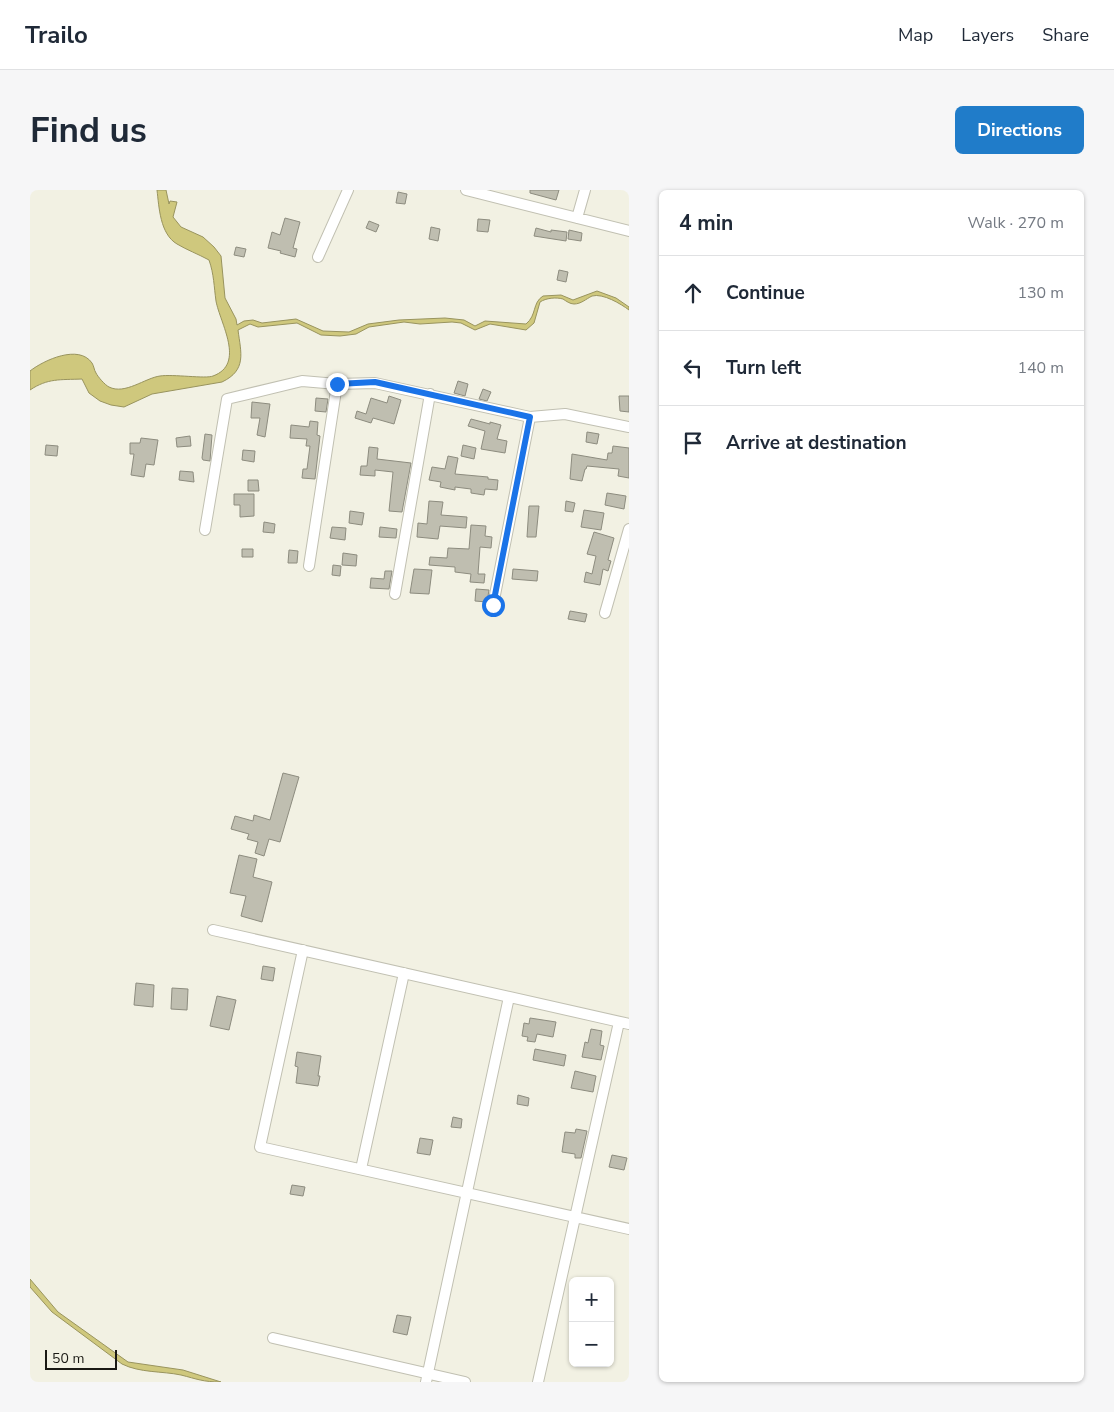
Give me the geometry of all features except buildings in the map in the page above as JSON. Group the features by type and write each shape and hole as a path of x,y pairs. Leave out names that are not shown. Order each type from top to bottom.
{"street":[{"path":"318,257 348,190"},
{"path":"466,190 629,231"},
{"path":"577,218 585,190"},
{"path":"205,530 227,399 302,381 337,384 375,382 530,417 565,414 629,427"},
{"path":"308,566 337,384"},
{"path":"395,594 430,394"},
{"path":"493,605 530,417"},
{"path":"605,613 629,529"},
{"path":"213,930 624,1023 575,1217 538,1382"},
{"path":"303,950 260,1147 629,1230"},
{"path":"361,1169 404,973"},
{"path":"427,1378 509,997"},
{"path":"273,1338 427,1378 465,1382"}],"shaded area":[{"path":"157,190 166,190 169,204 170,201 177,202 173,217 181,227 203,237 221,256 225,298 236,319 237,325 244,321 253,320 262,323 296,319 323,331 349,332 368,324 399,320 445,318 464,320 475,326 485,321 526,324 532,317 537,302 543,296 561,295 573,300 597,291 616,298 629,307 629,310 617,302 596,295 577,304 560,298 540,302 534,323 526,330 490,324 475,330 461,323 420,324 404,322 369,327 356,334 340,336 321,335 297,323 258,327 250,324 238,330 241,353 239,366 230,377 222,382 152,394 124,407 100,401 89,393 82,379 43,383 30,390 30,371 44,362 70,354 86,357 92,363 95,372 102,381 115,389 128,388 154,377 209,377 223,370 228,362 230,353 226,331 218,310 209,260 171,240 161,220"},
{"path":"30,1279 58,1312 128,1362 183,1370 221,1382 144,1370 122,1364 52,1312 30,1287"}],"route":[{"path":"337,384 375,382 530,417 493,605"}]}
